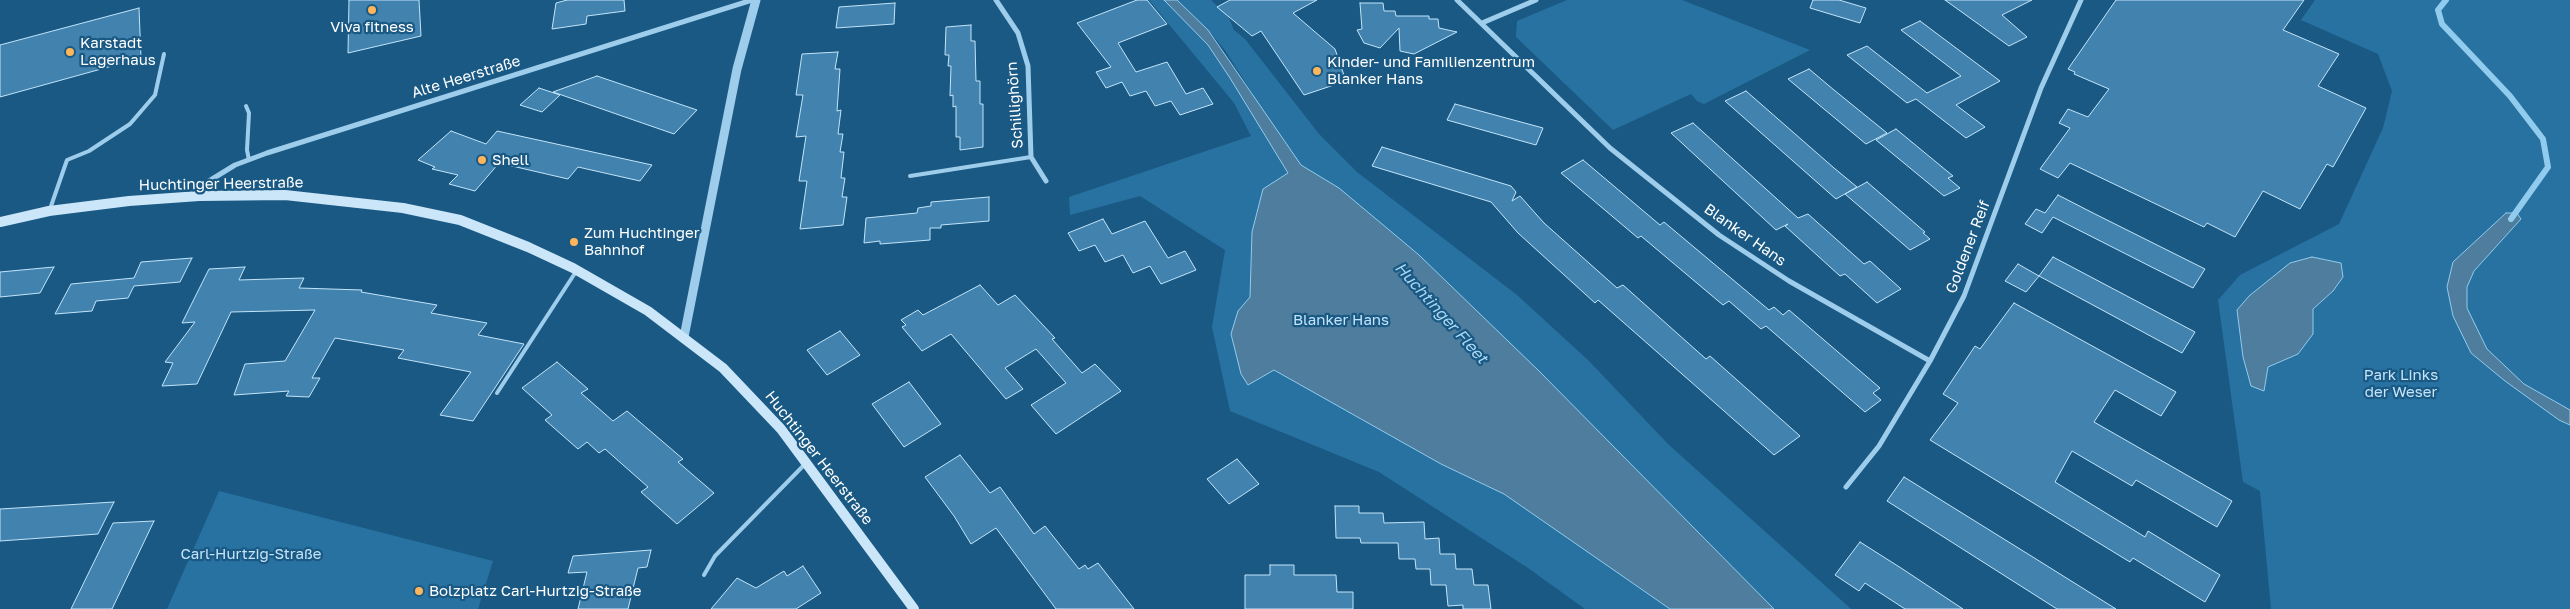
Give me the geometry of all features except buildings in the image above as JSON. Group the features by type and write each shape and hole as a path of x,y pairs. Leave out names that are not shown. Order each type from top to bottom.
{"main road":[{"name":"Huchtinger Heerstraße","path":"0,222 49,211 129,200 199,196 285,195 337,199 403,208 460,220 528,247 576,270 648,311 707,354 753,397 807,462 914,609"}],"street":[{"name":"Alte Heerstraße","path":"199,196 209,181 235,165 249,160 754,0"},
{"path":"684,337 739,60 754,0"},
{"name":"Schillighörn","path":"996,0 1018,33 1028,66 1031,157 1046,181"},
{"name":"Blanker Hans","path":"1457,0 1610,148 1719,235 1789,280 1930,361"},
{"path":"1482,23 1536,0"},
{"name":"Goldener Reif","path":"1846,487 1879,446 1930,361 1964,296 2040,88 2081,0"}],"lane":[{"path":"49,211 67,160 89,151 130,124 155,96 164,54"},
{"path":"246,106 250,113 247,150 249,160"},
{"path":"910,176 1031,157"},
{"path":"497,393 576,270"},
{"path":"704,575 715,556 807,462"}],"green space":[{"name":"Blanker Hans","path":"1149,0 1164,0 1176,11 1208,45 1230,78 1274,128 1225,50 1208,30 1177,0 1211,0 1228,16 1234,30 1245,39 1319,134 1357,172 1517,295 1589,361 1668,444 1851,609 1585,609 1528,568 1379,472 1230,411 1212,327 1225,250 1140,196 1070,215 1069,197 1251,136 1234,103"},
{"path":"1567,0 1682,0 1810,50 1704,104 1697,101 1691,94 1613,130 1516,37 1517,21"},
{"name":"Park Links der Weser","path":"2315,0 2570,0 2570,609 2271,609 2260,491 2243,482 2218,300 2240,275 2339,224 2383,128 2392,91 2378,54 2301,20"},
{"name":"Carl-Hurtzig-Straße","path":"219,491 493,561 478,609 167,609"}],"water":[{"name":"Blanker Hans","path":"1164,0 1177,0 1208,30 1301,165 1339,188 1419,255 1539,371 1774,609 1670,609 1504,494 1441,464 1274,370 1248,385 1241,374 1231,334 1238,311 1250,297 1252,232 1263,189 1288,173 1208,45"},
{"path":"2506,213 2517,213 2521,219 2474,271 2467,287 2467,308 2487,349 2524,384 2570,410 2570,425 2559,420 2505,381 2471,353 2453,316 2447,287 2453,262"},
{"path":"2312,257 2341,263 2343,277 2333,291 2313,309 2313,334 2298,354 2268,367 2264,391 2251,386 2243,357 2237,310 2249,296 2290,263"}],"waterway":[{"path":"2446,0 2438,10 2442,24 2510,96 2543,139 2548,167 2511,219"}],"place":[{"name":"Viva fitness","path":"372,10"},
{"name":"Karstadt Lagerhaus","path":"70,52"},
{"name":"Kinder- und Familienzentrum Blanker Hans","path":"1317,71"},
{"name":"Shell","path":"482,160"},
{"name":"Zum Huchtinger Bahnhof","path":"574,242"},
{"name":"Bolzplatz Carl-Hurtzig-Straße","path":"419,591"}],"water label":[{"name":"Huchtinger Fleet","path":"1441,313"}]}
